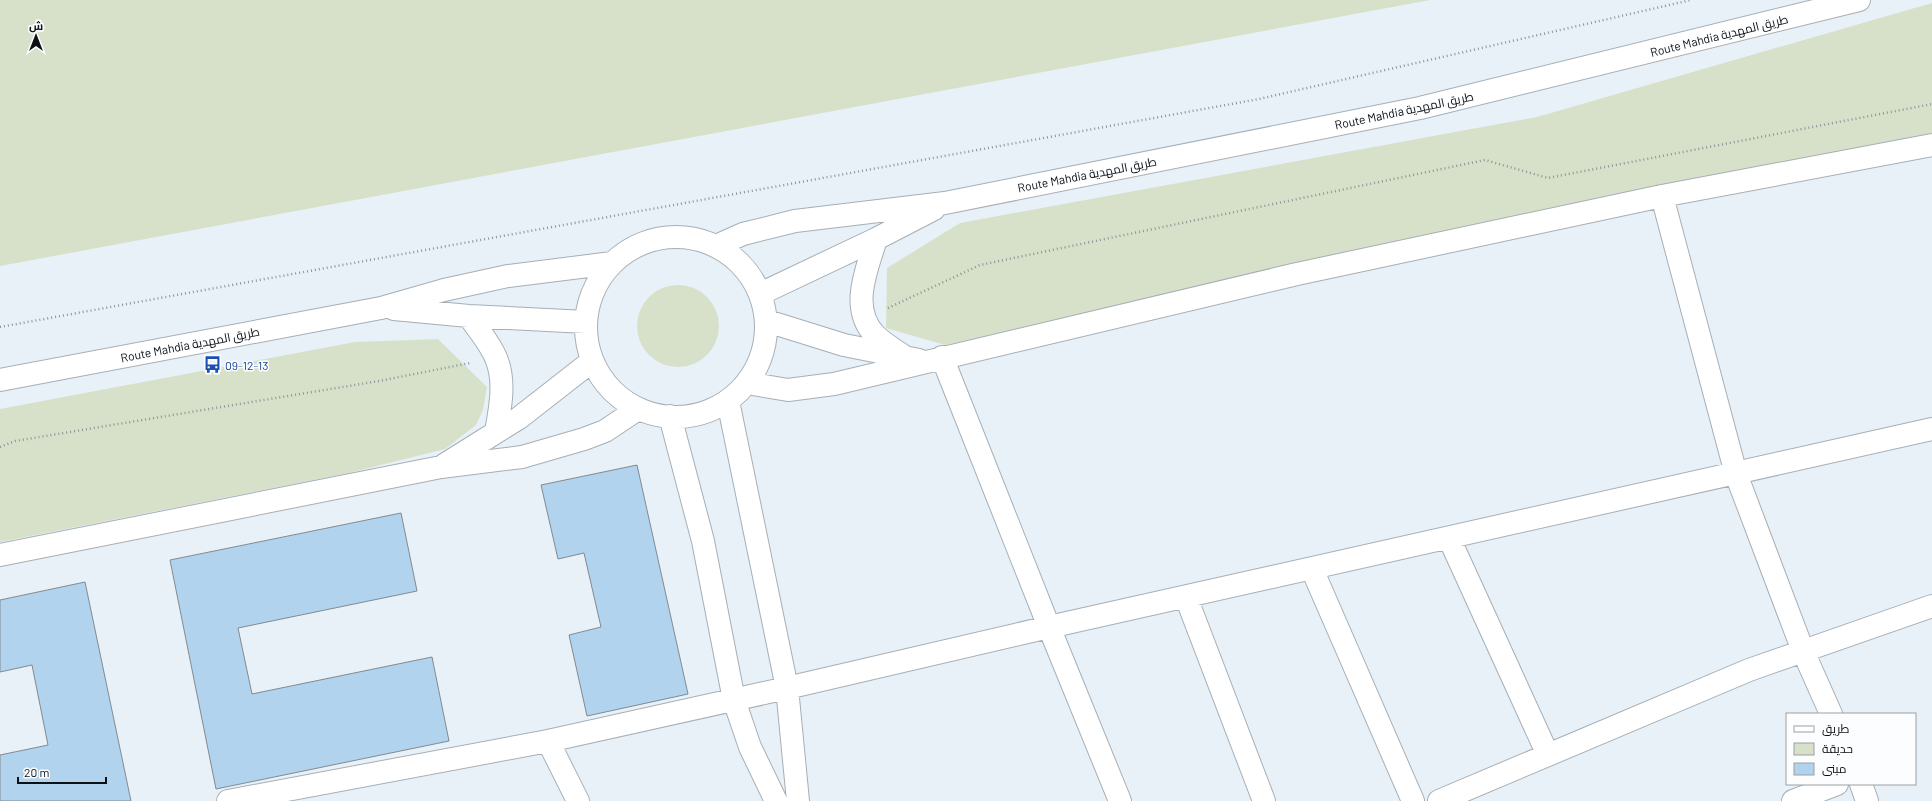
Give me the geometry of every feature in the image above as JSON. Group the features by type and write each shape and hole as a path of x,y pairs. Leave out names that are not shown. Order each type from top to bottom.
{"street":[{"name":"Route Mahdia طريق المهدية","path":"716,246 743,234 795,221 945,203 1420,108 1859,0"},
{"path":"747,383 788,390 806,389 867,377 924,359 1297,274 1662,196 1932,145"},
{"path":"1662,196 1736,474 1803,651 1831,713"},
{"name":"Route Mahdia طريق المهدية","path":"760,294 876,239 945,203"},
{"path":"689,237 716,246 739,262 760,294 767,321 766,336 760,361 747,383 728,401 708,412 686,416 670,416 638,409 615,394 598,372 592,361 586,322 594,288 612,263 634,246 661,238 689,237"},
{"path":"876,239 863,279 861,297 864,319 874,334 924,359 1048,627 1120,801"},
{"name":"Route Mahdia طريق المهدية","path":"0,380 381,308 444,290 508,276 612,263"},
{"name":"Route Mahdia طريق المهدية","path":"381,308 469,316 586,322"},
{"path":"469,316 496,358 501,376 499,416 496,432"},
{"path":"767,321 844,345 924,359"},
{"path":"441,467 540,403 592,361"},
{"path":"728,401 787,688 798,801"},
{"path":"0,555 441,467 522,457 556,448 605,431 638,409"},
{"path":"670,416 703,541 734,700 750,747 776,801"},
{"path":"228,801 548,741 787,688 1048,627 1932,430"},
{"path":"1449,538 1548,755"},
{"path":"1312,569 1412,801"},
{"path":"1186,597 1264,801"},
{"path":"1439,801 1736,676 1932,606"},
{"path":"548,741 578,801"},
{"path":"1793,801 1834,785"},
{"path":"1861,785 1867,801"}],"path":[{"path":"0,327 1258,99 1691,0"},
{"path":"864,319 980,265 1485,160 1548,178 1932,104"},
{"path":"0,447 15,441 379,381 496,358"}],"green space":[{"path":"0,0 1430,0 0,266"},
{"path":"1932,3 1932,133 945,345 886,328 887,268 960,223 1537,117"},
{"path":"678,285 694,288 707,297 716,310 719,326 716,342 707,355 694,364 678,367 662,364 649,355 640,342 637,326 640,310 649,297 662,288"},
{"path":"438,339 487,387 483,410 476,425 445,449 349,473 0,542 0,409 355,342"}],"building":[{"path":"637,465 688,694 587,716 569,635 601,627 584,553 558,559 541,485"},
{"path":"401,513 417,591 238,628 252,694 432,657 449,741 216,789 170,560"},
{"path":"85,582 131,801 0,801 0,755 48,745 32,665 0,672 0,600"}],"place":[{"name":"09-12-13","path":"212,365"}]}
